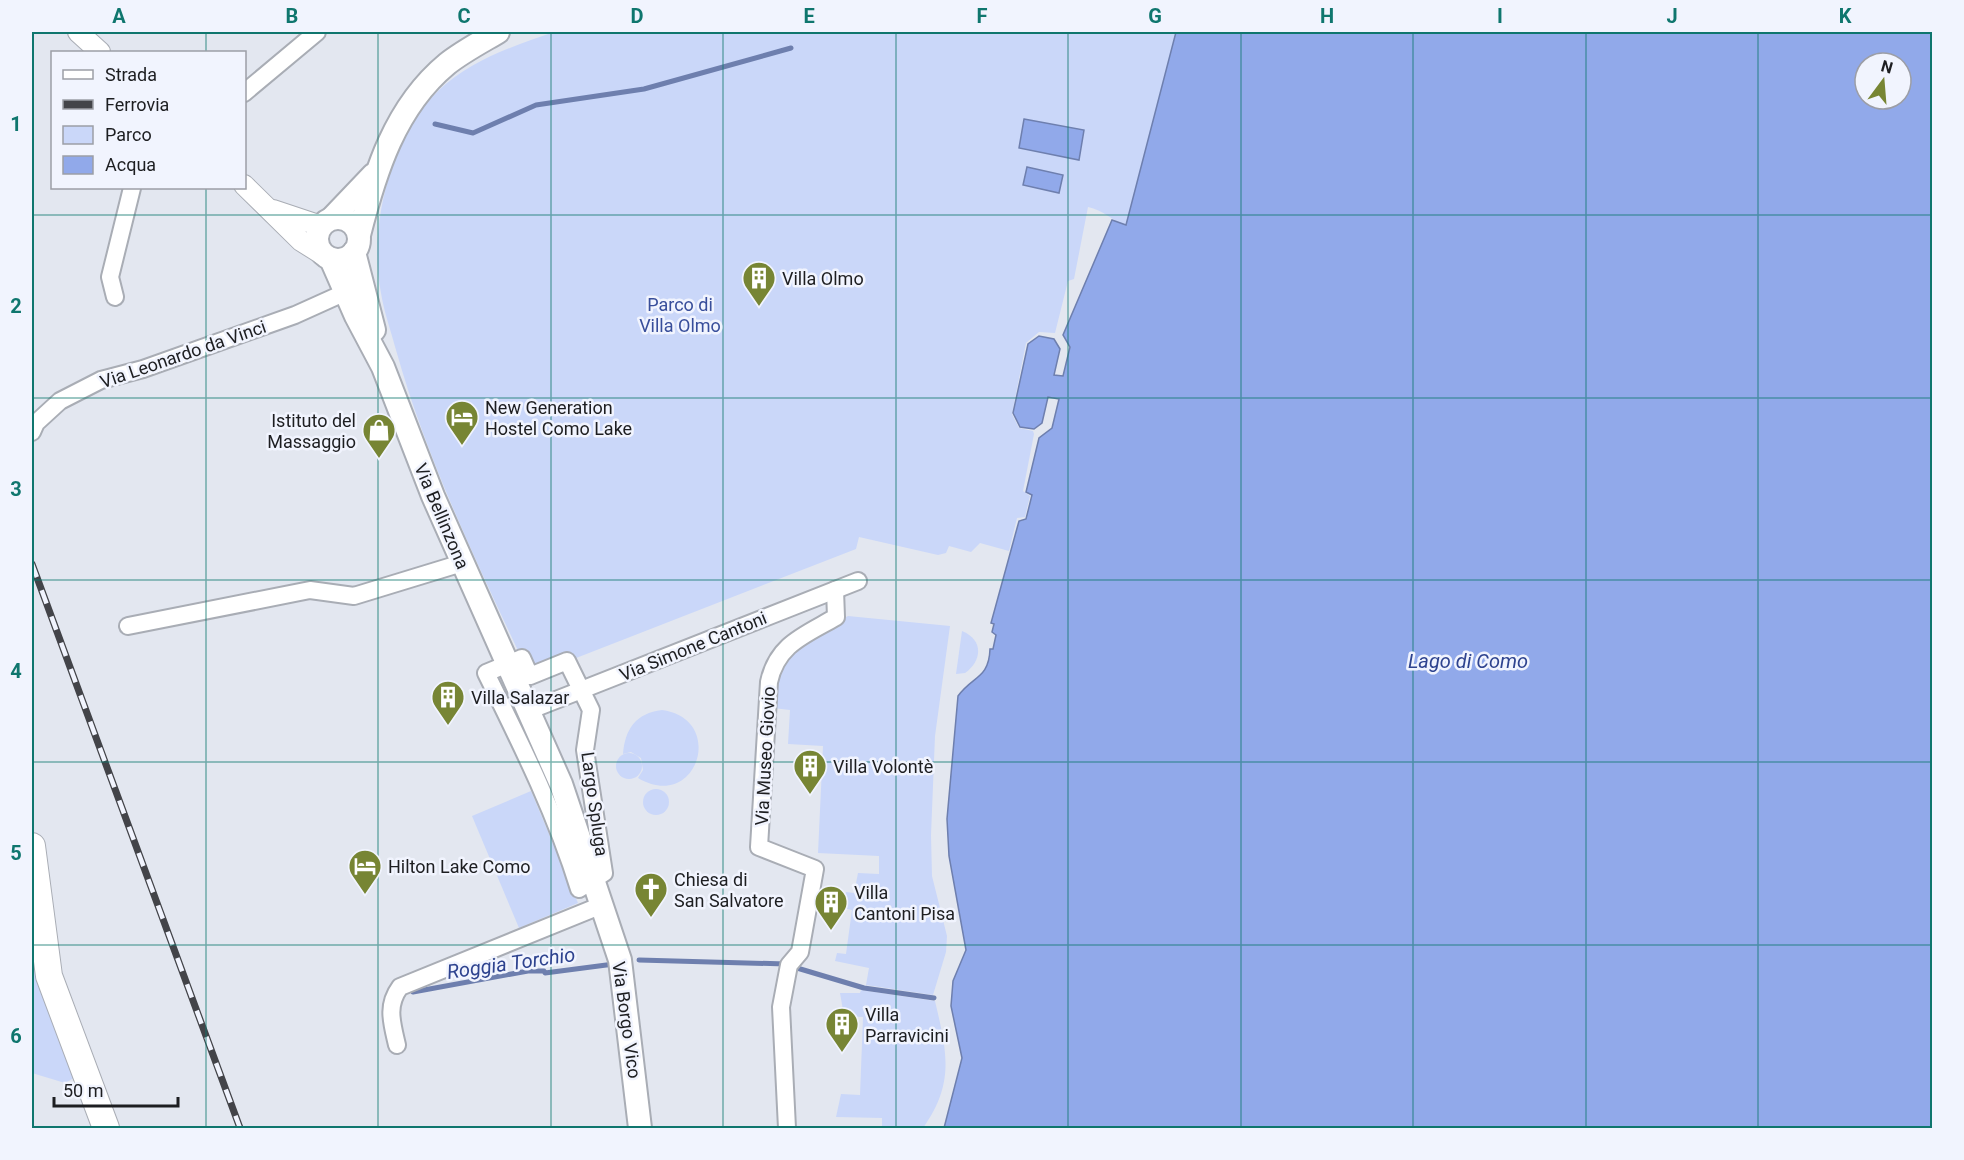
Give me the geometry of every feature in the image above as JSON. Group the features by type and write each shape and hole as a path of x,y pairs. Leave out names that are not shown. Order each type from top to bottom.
{"main road":[{"path":"380,167 327,221 316,238 320,250 328,257 344,259 357,243 388,144 409,104 447,64 498,32"},
{"path":"327,221 339,217 351,221 357,243"},
{"name":"Via Bellinzona","path":"357,243 383,367"},
{"name":"Via Bellinzona","path":"328,257 383,367 419,463 507,664"},
{"name":"Largo Spluga","path":"507,664 561,784 594,880"},
{"path":"32,846 49,976 106,1128"},
{"name":"Via Borgo Vico","path":"594,880 620,960 640,1128"}],"street":[{"path":"78,32 99,51"},
{"path":"246,91 317,32"},
{"path":"246,187 301,241 328,257"},
{"path":"115,297 110,278 132,189"},
{"path":"271,209 315,224 327,221"},
{"name":"Via Leonardo da Vinci","path":"32,432 36,423 60,401 101,380 143,369 274,323 346,292"},
{"path":"128,626 310,590 354,596 462,563"},
{"name":"Via Simone Cantoni","path":"528,711 858,581"},
{"name":"Via Museo Giovio","path":"787,1128 781,1007 789,965 800,952 815,869 759,847 769,682 775,660 781,651 836,617 835,590"},
{"name":"Largo Spluga","path":"522,658 530,676 567,661 581,690 591,710 585,750 604,873 579,889 566,846 486,673 522,658"},
{"path":"396,1045 390,1009 392,997 400,987 602,905"}],"green space":[{"name":"Parco di Villa Olmo","path":"554,32 1176,32 1126,226 1088,207 1074,279 1068,281 1055,333 1039,332 1026,343 1012,414 1019,428 1033,431 1034,434 1023,491 1030,496 1025,517 1017,518 1009,551 980,543 971,552 949,546 946,553 938,555 859,537 856,549 530,676 456,516 423,434 384,307 378,268 378,241 381,213 395,158 421,111 438,91 478,62"},
{"path":"848,616 950,626 935,736 931,835 932,876 947,936 946,952 933,995 866,985 869,968 835,961 837,953 846,954 852,910 843,908 846,892 854,893 858,873 879,874 879,856 818,853 823,746 788,744 790,710 773,708 774,681 790,650"},
{"path":"962,631 974,640 978,651 971,668 965,673 956,674"},
{"path":"662,710 682,717 694,729 699,745 696,760 689,774 676,783 659,785 638,778 643,770 641,758 631,752 623,754 626,737 634,724 645,715"},
{"path":"629,753 638,757 642,766 638,775 629,779 620,775 616,766 620,757"},
{"path":"656,789 665,793 669,802 665,811 656,815 647,811 643,802 647,793"},
{"path":"531,791 578,903 519,928 472,816"},
{"path":"32,947 74,1078 65,1083 32,1073"},
{"path":"861,990 935,1001 943,1036 946,1067 940,1096 923,1128 882,1128 882,1118 836,1117 841,1094 860,1095 863,1017 844,1016 840,993 860,993"}],"water":[{"name":"Lago di Como","path":"1176,32 1932,32 1932,1128 944,1128 962,1058 951,1006 953,981 966,950 949,856 947,819 958,696 983,672 987,666 990,649 993,649 996,635 992,632 994,624 991,623 1019,521 1026,519 1032,495 1026,492 1039,438 1052,428 1059,399 1048,397 1042,423 1034,429 1020,427 1013,413 1028,344 1039,336 1054,339 1060,349 1054,375 1063,376 1070,347 1063,335 1112,220 1126,225"},
{"path":"1024,119 1084,130 1079,160 1019,148"},
{"path":"1027,167 1063,175 1059,193 1023,185"}],"waterway":[{"path":"435,124 473,133 536,105 644,89 791,48"},
{"name":"Roggia Torchio","path":"639,960 786,964"},
{"name":"Roggia Torchio","path":"413,992 528,971 544,971 545,973 614,964"},
{"name":"Roggia Torchio","path":"797,968 864,988 934,998"}],"railway":[{"path":"32,564 240,1128"}],"place":[{"name":"Villa Olmo","path":"759,307"},
{"name":"New Generation Hostel Como Lake","path":"462,446"},
{"name":"Istituto del Massaggio","path":"379,459"},
{"name":"Villa Salazar","path":"448,726"},
{"name":"Villa Volontè","path":"810,795"},
{"name":"Hilton Lake Como","path":"365,895"},
{"name":"Chiesa di San Salvatore","path":"651,918"},
{"name":"Villa Cantoni Pisa","path":"831,931"},
{"name":"Villa Parravicini","path":"842,1053"}]}
